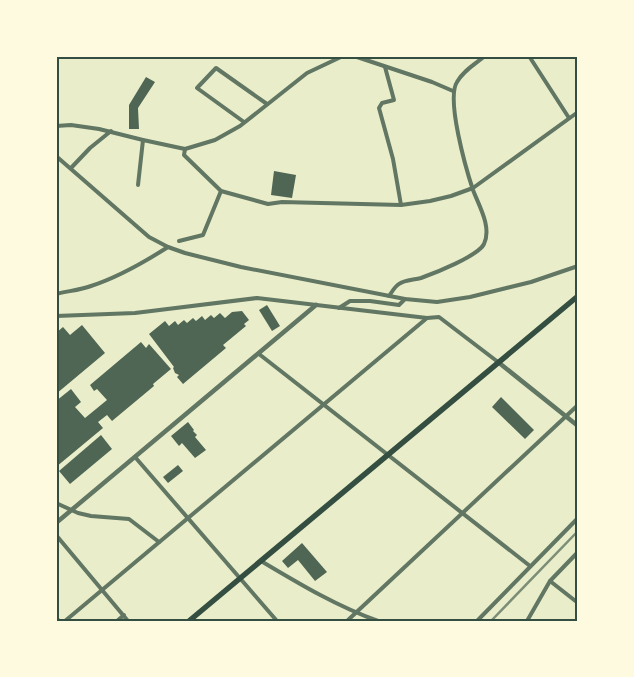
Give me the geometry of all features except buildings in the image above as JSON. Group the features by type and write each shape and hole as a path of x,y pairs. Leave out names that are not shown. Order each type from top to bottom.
{"main road":[{"path":"189,621 578,296"}],"street":[{"path":"56,126 70,125 110,131 185,148 215,140 244,122 307,73 344,56"},
{"path":"354,56 453,91"},
{"path":"389,296 399,284 419,279 444,269 471,256 483,247 487,236 486,223 473,188 453,105 453,91 464,72 485,56"},
{"path":"529,56 568,118"},
{"path":"385,67 394,100 382,103 379,108 402,205"},
{"path":"244,122 197,88 216,68 267,104"},
{"path":"185,148 184,155 221,191 268,204 282,202 402,205 430,201 473,188 578,112"},
{"path":"71,168 110,131"},
{"path":"138,185 143,140"},
{"path":"56,156 149,237 185,253 241,267 405,299 437,302 470,297 531,282 578,266"},
{"path":"179,241 203,235 221,191"},
{"path":"56,294 89,287 121,275 168,247"},
{"path":"56,316 135,312 257,298 427,318 439,317 578,426"},
{"path":"339,308 350,301 370,301 399,305 405,299"},
{"path":"56,523 316,306"},
{"path":"65,621 427,318"},
{"path":"258,354 530,566"},
{"path":"347,621 578,405"},
{"path":"135,457 241,577 275,620"},
{"path":"56,503 91,516 129,519 159,542"},
{"path":"477,621 578,518"},
{"path":"56,535 128,621"},
{"path":"527,621 550,581 578,552"},
{"path":"261,561 305,587 378,621"},
{"path":"550,581 578,603"},
{"path":"117,621 124,615"}],"railway":[{"path":"491,621 578,531"}]}
